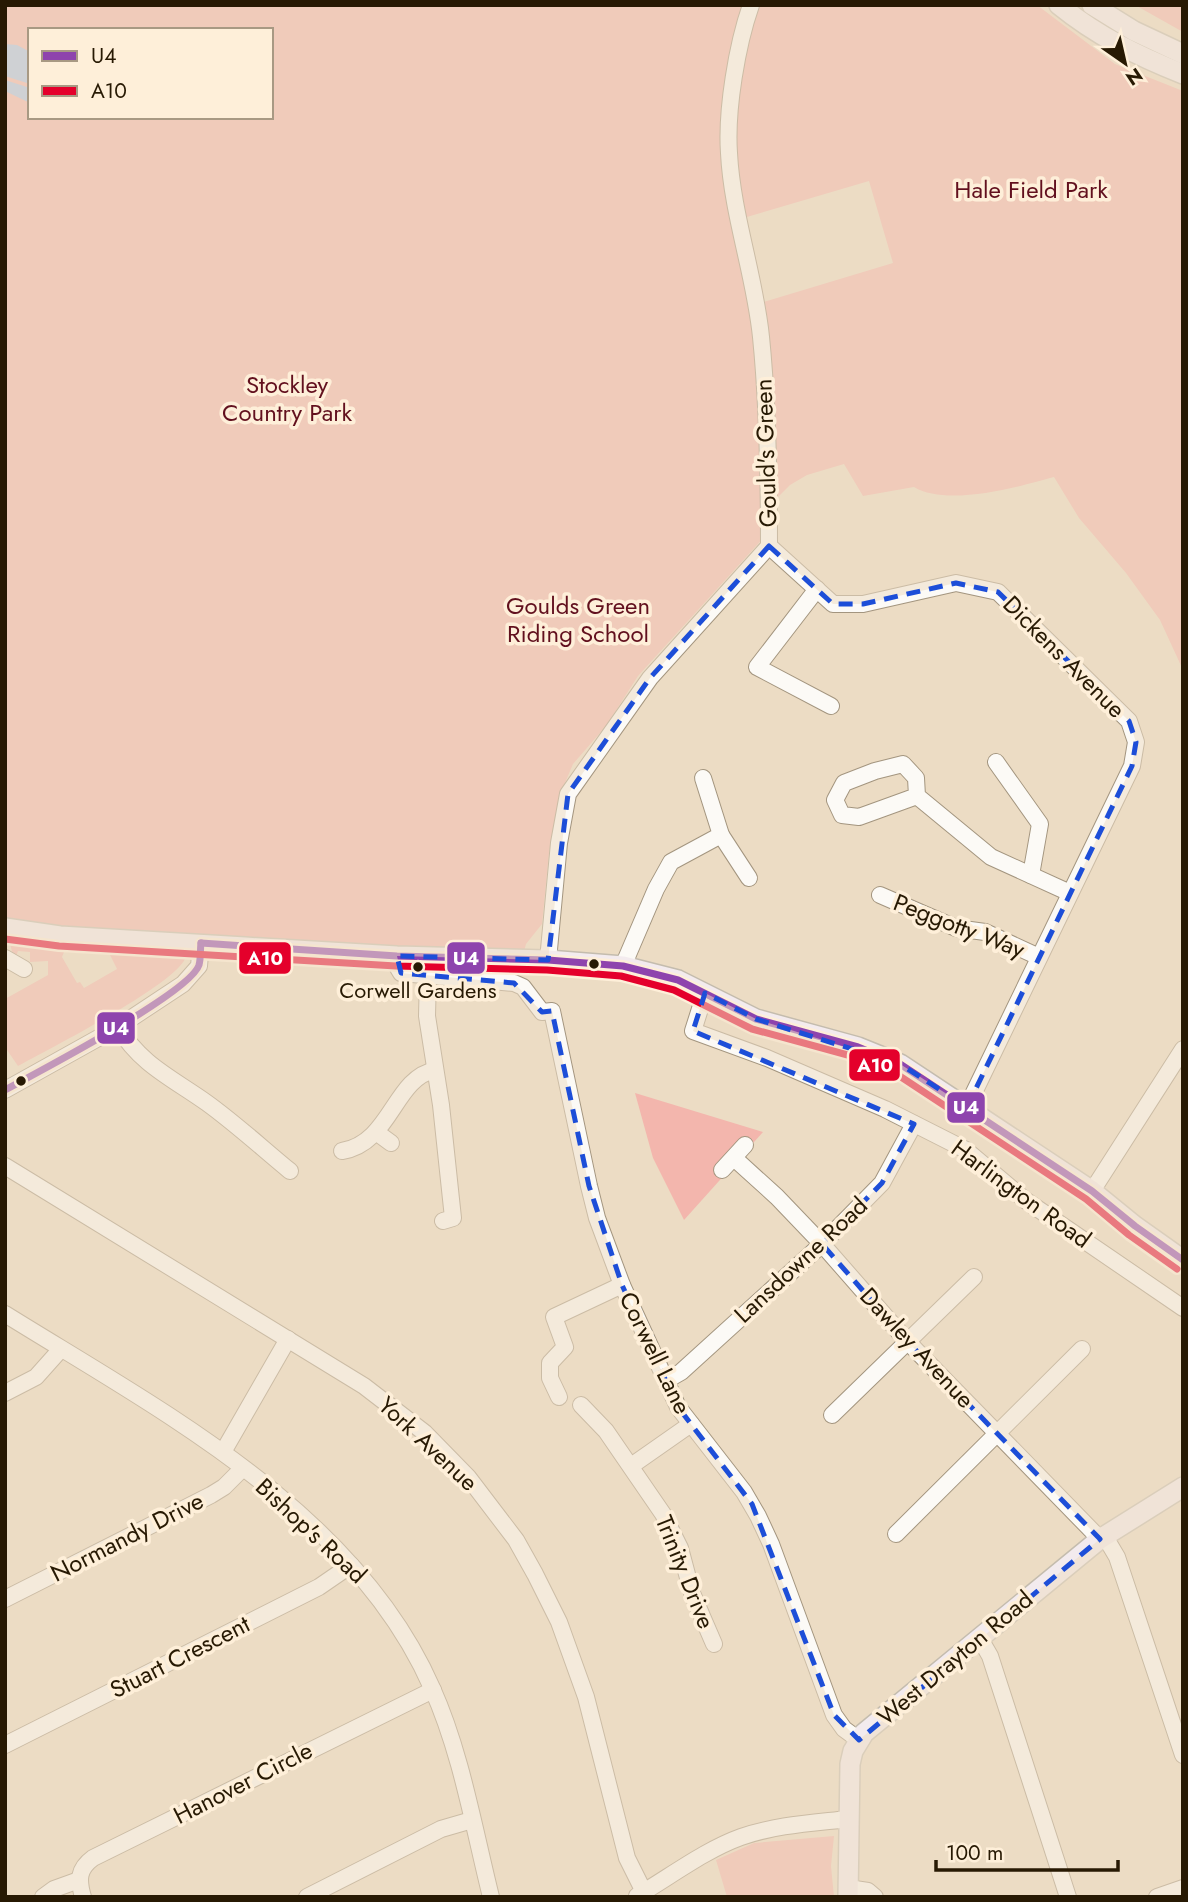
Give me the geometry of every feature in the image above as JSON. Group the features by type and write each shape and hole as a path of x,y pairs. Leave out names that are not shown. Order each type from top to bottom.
{"main road":[{"path":"1059,5 1101,35 1138,56 1183,74"},
{"path":"1092,5 1134,31 1183,54"},
{"name":"Harlington Road","path":"5,928 60,936 397,956 548,960 622,966 678,980 756,1019 858,1047 900,1064 1092,1191 1183,1260"},
{"name":"West Drayton Road","path":"848,1893 850,1764 859,1740 888,1712 1102,1537 1183,1487"}],"street":[{"name":"Gould's Green","path":"548,960 559,843 568,794 650,678 769,545 769,481 761,337 729,152 732,91 742,30 751,5"},
{"name":"Dickens Avenue","path":"769,545 834,604 863,604 956,583 998,592 1129,722 1136,742 1132,766 967,1107"},
{"path":"817,589 757,667 831,706"},
{"path":"996,762 1040,824 1031,876"},
{"path":"903,764 916,778 916,796 859,817 842,816 835,800 844,783 903,764"},
{"path":"703,778 721,835 749,878"},
{"path":"916,796 991,857 1070,893"},
{"path":"622,966 671,862 721,835"},
{"name":"Peggotty Way","path":"880,895 956,928 985,932 1038,957"},
{"path":"5,1090 156,1003 193,975 200,962 201,943"},
{"path":"397,956 401,973 428,976 427,1016 453,1218 443,1221"},
{"path":"5,958 24,969"},
{"name":"Corwell Lane","path":"428,976 514,983 523,987 542,1012 552,1011 597,1218 622,1285 678,1407 752,1503 771,1544 834,1715 844,1729 859,1740"},
{"name":"Harlington Road","path":"705,993 693,1031 767,1058 885,1109 966,1150 1025,1200 1183,1308"},
{"path":"118,1027 136,1054 221,1114 279,1167"},
{"path":"1092,1191 1183,1049"},
{"path":"342,1151 361,1144 376,1132 418,1075 435,1070"},
{"name":"Lansdowne Road","path":"667,1380 681,1372 822,1244 882,1183 914,1124"},
{"path":"376,1132 391,1143"},
{"path":"722,1170 745,1145"},
{"name":"Dawley Avenue","path":"734,1158 777,1197 907,1341 1102,1537 1116,1557 1183,1755"},
{"name":"York Avenue","path":"5,1166 364,1386 425,1433 468,1476 516,1540 540,1583 569,1648 594,1727 626,1858 640,1894"},
{"path":"832,1415 974,1277"},
{"path":"539,1324 622,1285"},
{"name":"Bishop's Road","path":"5,1314 223,1452 318,1531 351,1565 403,1633 433,1690 445,1723 491,1897"},
{"path":"554,1317 565,1347 550,1363 550,1378 559,1397"},
{"path":"223,1452 288,1339"},
{"path":"5,1393 36,1377 61,1349"},
{"path":"895,1534 1082,1349"},
{"name":"Trinity Drive","path":"581,1405 606,1431 655,1501 680,1548 692,1594 713,1644"},
{"path":"631,1466 691,1424"},
{"name":"Normandy Drive","path":"5,1599 211,1496 243,1468"},
{"name":"Stuart Crescent","path":"5,1745 319,1587 351,1565"},
{"path":"979,1637 987,1649 1068,1897"},
{"name":"Hanover Circle","path":"81,1889 83,1866 102,1854 433,1690"},
{"path":"640,1894 743,1836 778,1828 848,1819"},
{"path":"307,1897 441,1829 472,1820"},
{"path":"1157,1897 1183,1888"},
{"path":"44,1889 81,1889"},
{"path":"848,1893 868,1891 875,1897"}],"highlighted area":[{"path":"769,546 833,604 863,604 956,583 998,592 1129,721 1136,742 1132,766 967,1107 900,1064 756,1019 705,993 693,1031 914,1124 882,1183 822,1244 907,1341 1100,1539 859,1740 834,1715 752,1504 678,1407 622,1285 589,1186 552,1011 542,1012 514,983 401,973 397,956 548,960 568,794 650,678"}],"green space":[{"name":"Stockley Country Park","path":"5,5 1037,5 1115,64 1183,91 1183,670 1160,620 1126,573 1079,518 1054,477 1003,490 963,495 928,493 914,487 863,496 844,464 807,475 790,485 777,498 766,535 638,676 606,726 573,764 559,797 549,853 542,924 526,944 522,959 5,928","holes":["869,181 893,263 757,304 740,219"]},
{"path":"1135,5 1183,5 1183,32"},
{"path":"15,936 181,952 186,956 179,968 138,998 18,1066 5,1047 5,999 48,975 48,961 30,962 30,952 18,951 16,956 13,955 10,944","holes":["106,947 117,969 84,988 80,982 77,983 62,957 64,952 102,954"]},
{"path":"635,1093 763,1132 684,1220 653,1158"},
{"path":"834,1836 831,1866 834,1897 727,1897 716,1860 754,1843"}],"water":[{"path":"5,44 17,45 28,51 28,83 5,76"},
{"path":"5,80 28,87 28,102 5,91"}],"transit line":[{"name":"A10","path":"5,939 59,946 396,966 547,970 621,976 674,990 752,1029 855,1057 895,1073 1086,1199 1129,1235 1177,1269"},
{"name":"U4","path":"201,943 397,956 548,960 623,966 678,980 756,1019 858,1047 900,1064 1092,1191 1183,1260"},
{"name":"U4","path":"5,1090 79,1050 170,994 189,978 199,965 201,943"}],"place":[{"name":"Corwell Gardens","path":"418,967"}],"park label":[{"name":"Hale Field Park","path":"1031,190"},
{"name":"Goulds Green Riding School","path":"578,620"}]}
